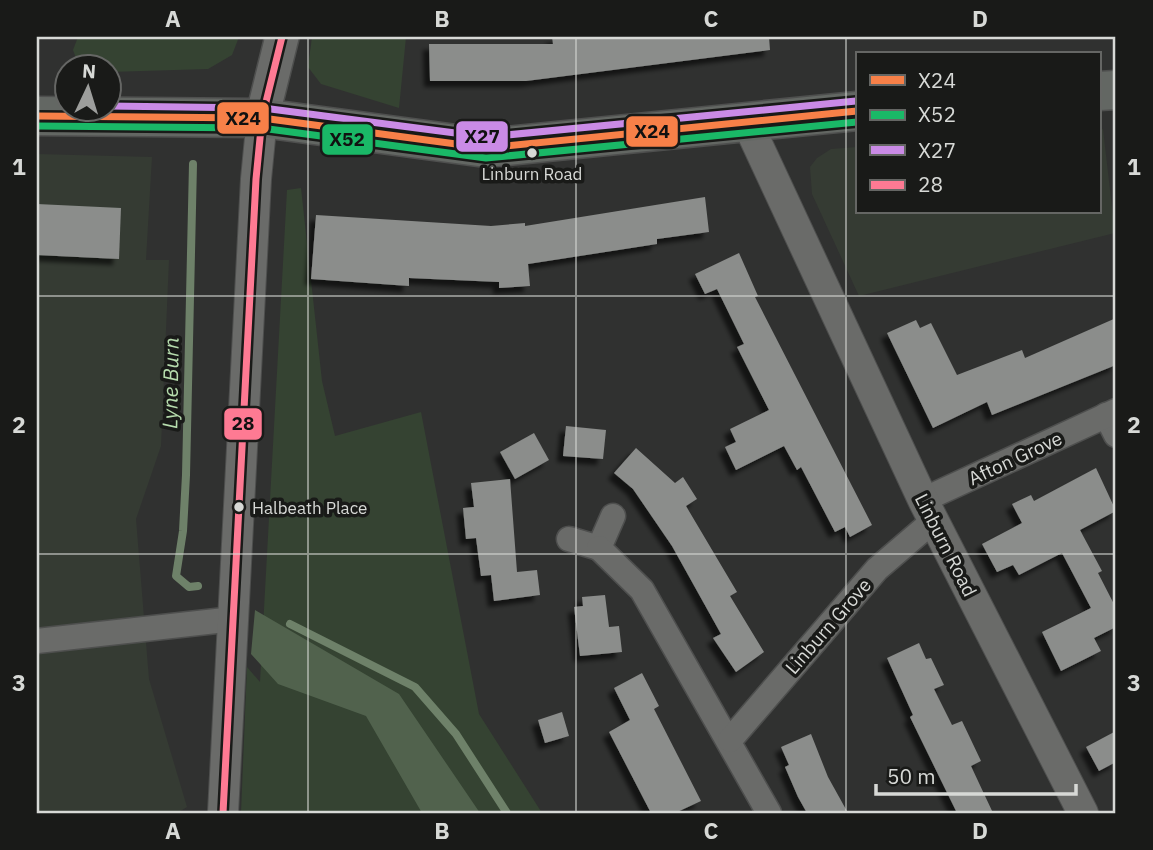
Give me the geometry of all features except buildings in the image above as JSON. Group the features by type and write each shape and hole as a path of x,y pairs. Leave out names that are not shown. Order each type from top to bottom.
{"main road":[{"path":"262,118 282,37"},
{"path":"37,116 262,118 486,148 856,111"}],"street":[{"path":"223,813 256,179 262,118"},
{"name":"Linburn Road","path":"746,120 928,511 1083,813"},
{"name":"Afton Grove","path":"928,511 1113,420"},
{"name":"Linburn Grove","path":"730,740 928,511"},
{"path":"599,548 612,516"},
{"path":"569,539 599,548 642,590 730,740 769,813"},
{"path":"37,641 234,619"}],"shaded area":[{"path":"1103,129 1115,233 859,296 812,194 810,167 817,158 831,149 856,147 856,214 1100,214 1100,130"},
{"path":"37,154 152,157 146,260 169,260 161,446 136,519 149,679 187,807 177,813 37,813"}],"green space":[{"path":"78,37 239,37 232,55 208,69 122,72 122,52 73,50"},
{"path":"312,37 406,37 399,108 321,84 308,67"},
{"path":"301,188 322,381 335,436 421,412 479,714 542,813 241,813 247,667 260,682 287,190"},
{"path":"255,610 399,694 480,813 422,813 366,716 278,684 251,654"}],"waterway":[{"name":"Lyne Burn","path":"193,164 186,475 183,531 176,576 189,587 198,586"},
{"name":"Lyne Burn","path":"290,624 415,687 456,734 507,813"}],"transit line":[{"name":"28","path":"223,813 256,179 262,118 282,37"},
{"name":"X27","path":"122,106 263,108 486,137 856,101"},
{"name":"X24","path":"37,116 262,118 486,148 856,111"},
{"name":"X52","path":"37,126 261,128 486,158 856,122"}],"place":[{"name":"Linburn Road","path":"532,153"},
{"name":"Halbeath Place","path":"239,507"}]}
